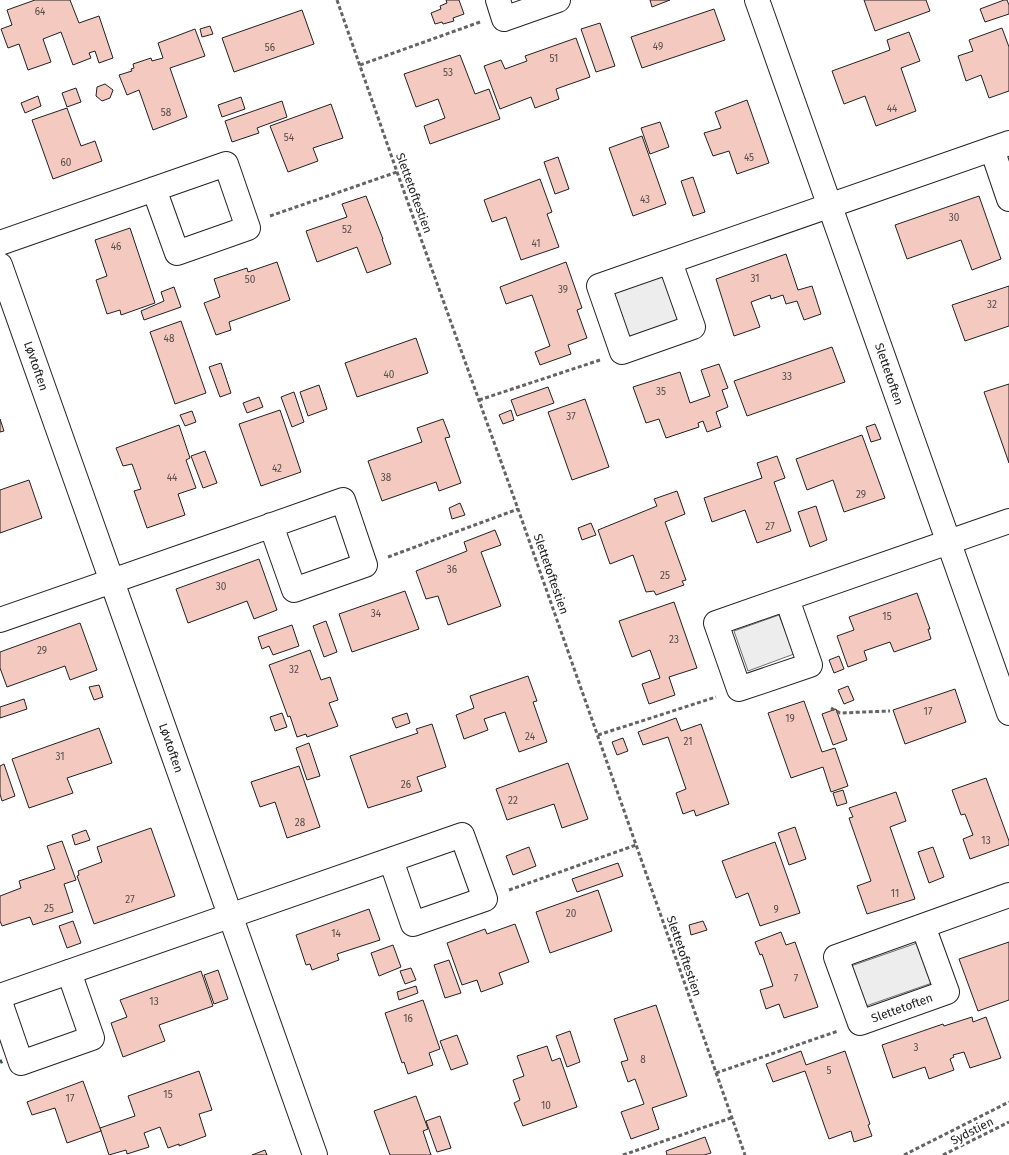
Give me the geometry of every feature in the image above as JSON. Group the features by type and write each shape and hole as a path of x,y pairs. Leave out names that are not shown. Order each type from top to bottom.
{"street":[{"path":"500,7 504,19 558,0"},
{"name":"Slettetoften","path":"757,0 1009,713"},
{"path":"670,262 693,328 622,352 599,286 1000,146 1009,199"},
{"path":"0,242 226,164 248,228 177,253 154,189"},
{"name":"Løvtoften","path":"0,265 315,1155"},
{"path":"0,620 271,525 343,500 365,565 294,590 271,525"},
{"path":"787,599 810,665 739,689 716,623 1009,521"},
{"path":"0,996 462,835 484,899 413,924 391,860"},
{"name":"Slettetoften","path":"923,926 947,992 860,1023 836,957 1009,895"},
{"path":"0,1002 21,1063 92,1038 69,972"}],"path":[{"name":"Slettetoftestien","path":"337,0 480,400 745,1155"},
{"path":"360,65 500,7"},
{"path":"247,224 397,172"},
{"path":"480,400 622,352"},
{"path":"365,565 518,509"},
{"path":"598,735 739,689"},
{"path":"831,708 840,713 890,711"},
{"path":"484,899 636,844"},
{"path":"716,1073 860,1023"},
{"path":"904,1155 1009,1102"},
{"path":"623,1155 731,1118"},
{"name":"Sydstien","path":"943,1155 1009,1122"}],"shaded area":[{"path":"673,250 703,332 619,362 590,280"},
{"path":"779,615 794,654 748,671 734,631"},
{"path":"917,943 932,983 866,1006 851,966"}],"building":[{"path":"35,0 70,0 79,23 99,16 113,58 99,63 95,51 89,53 91,58 73,65 61,32 43,39 51,62 28,70 19,44 8,48 1,29 12,25 7,10"},
{"path":"446,0 459,0 464,14 453,18 454,21 435,24 431,13 441,9 440,6 447,3"},
{"path":"650,0 670,0 652,7"},
{"path":"864,0 926,0 930,11 875,31"},
{"path":"1007,0 1009,5 1009,14 985,22 980,9"},
{"path":"714,9 725,40 642,68 631,37"},
{"path":"302,10 314,44 234,72 222,38"},
{"path":"600,23 615,66 596,72 581,29"},
{"path":"210,26 213,34 202,37 200,29"},
{"path":"1002,28 1009,47 1009,91 989,98 981,75 966,81 958,56 973,51 969,40"},
{"path":"195,29 205,56 170,68 187,117 153,130 139,90 127,95 119,75 132,71 131,69 134,68 133,64 151,58 152,61 163,58 158,43"},
{"path":"909,32 920,61 901,68 916,111 876,126 865,96 844,104 832,71 890,50 887,40"},
{"path":"576,38 590,77 556,89 559,99 535,108 531,97 500,109 484,66 501,60 505,69 527,61 525,56"},
{"path":"460,55 475,94 489,89 500,119 430,144 424,126 445,118 438,99 416,107 404,74"},
{"path":"105,84 113,90 110,98 102,101 96,96 97,87"},
{"path":"76,88 81,102 67,107 62,93"},
{"path":"38,96 41,106 25,113 21,103"},
{"path":"241,97 245,109 222,117 218,105"},
{"path":"747,100 769,163 737,174 729,151 713,156 704,133 721,128 715,112"},
{"path":"282,101 287,117 257,128 259,133 232,142 225,121"},
{"path":"331,104 343,138 313,148 318,161 288,172 270,126"},
{"path":"67,108 81,146 95,141 102,161 53,179 32,120"},
{"path":"660,122 669,147 650,154 641,128"},
{"path":"642,136 666,204 633,216 609,148"},
{"path":"558,157 569,189 555,194 544,162"},
{"path":"693,177 705,212 693,216 681,181"},
{"path":"540,179 552,212 547,214 559,247 521,260 506,217 492,222 484,200"},
{"path":"366,196 391,264 367,273 357,247 317,262 306,231 347,217 342,204"},
{"path":"979,196 1001,259 972,270 961,240 907,259 895,225"},
{"path":"130,228 155,303 121,315 120,310 107,314 96,280 107,276 95,240"},
{"path":"786,254 798,290 812,286 821,314 804,320 797,301 786,304 783,295 771,299 770,295 751,302 760,327 734,336 716,279"},
{"path":"277,262 290,300 229,322 231,330 216,335 204,303 220,297 214,279 247,268 248,272"},
{"path":"566,262 582,308 577,310 587,338 568,345 571,354 540,365 535,352 550,346 532,295 506,304 500,287"},
{"path":"1009,286 1009,326 965,341 952,305"},
{"path":"174,287 181,307 144,320 141,311 164,301 161,292"},
{"path":"181,321 206,393 175,404 150,332"},
{"path":"416,338 428,373 357,397 345,363"},
{"path":"832,347 845,382 747,416 734,381"},
{"path":"221,363 231,393 220,397 209,367"},
{"path":"719,364 728,388 722,390 728,407 716,412 721,427 707,432 703,421 698,423 699,427 666,438 659,419 646,423 633,387 680,372 690,403 710,396 701,370"},
{"path":"1009,384 1009,463 984,392"},
{"path":"319,385 327,409 308,416 300,392"},
{"path":"548,387 554,403 517,416 511,400"},
{"path":"294,392 304,422 292,427 281,397"},
{"path":"259,397 263,407 247,413 243,403"},
{"path":"585,399 609,467 572,480 548,412"},
{"path":"280,410 301,472 261,486 239,424"},
{"path":"511,410 514,420 503,424 499,415"},
{"path":"192,411 196,422 185,426 180,415"},
{"path":"0,419 4,431 0,432"},
{"path":"443,419 450,437 445,438 461,483 439,491 436,482 382,501 368,461 422,442 417,428"},
{"path":"875,424 881,439 871,442 866,427"},
{"path":"179,425 190,458 186,460 196,488 178,494 185,515 147,528 134,491 141,489 132,464 123,466 116,448"},
{"path":"862,435 885,498 844,512 833,480 807,490 796,459"},
{"path":"205,451 217,483 203,488 191,456"},
{"path":"777,456 785,478 774,482 791,531 757,543 745,510 712,522 704,498 762,478 757,463"},
{"path":"29,480 42,518 0,533 0,490"},
{"path":"677,491 685,514 665,522 686,580 682,581 684,585 656,595 654,591 646,592 633,555 610,564 598,530 657,506 654,499"},
{"path":"460,503 465,515 452,519 449,508"},
{"path":"816,506 827,540 810,547 798,512"},
{"path":"591,523 596,535 582,540 578,528"},
{"path":"495,530 501,545 481,552 501,606 448,625 438,596 426,599 416,571 467,551 464,542"},
{"path":"259,559 277,610 254,619 247,601 188,623 176,589"},
{"path":"405,591 419,629 352,652 339,614"},
{"path":"917,593 930,629 928,629 931,639 894,652 890,642 864,651 867,660 848,667 837,636 854,630 849,617"},
{"path":"674,602 697,668 669,677 675,695 649,704 642,684 660,678 650,650 632,657 619,621"},
{"path":"326,621 337,652 324,657 313,626"},
{"path":"80,623 97,670 70,680 65,666 7,687 0,668 0,652"},
{"path":"292,625 299,646 273,655 269,646 262,649 258,637"},
{"path":"310,650 321,680 330,677 338,700 329,703 338,726 307,737 306,734 297,737 269,665"},
{"path":"839,656 844,669 834,673 829,660"},
{"path":"528,676 537,701 533,702 547,742 519,752 505,712 484,719 488,730 464,739 456,715 474,708 470,696"},
{"path":"99,685 103,697 94,700 89,687"},
{"path":"848,686 854,700 844,704 838,690"},
{"path":"955,689 966,722 905,744 893,710"},
{"path":"24,699 27,709 0,718 0,707"},
{"path":"804,701 822,752 835,748 848,786 831,792 823,767 791,778 768,713"},
{"path":"836,709 847,740 833,745 822,714"},
{"path":"282,713 287,727 275,731 270,717"},
{"path":"407,713 410,723 396,728 392,718"},
{"path":"676,718 681,731 701,724 729,804 696,816 694,810 683,814 676,793 686,789 668,737 643,745 638,732"},
{"path":"432,724 446,767 417,777 422,791 368,808 350,756 418,733 416,729"},
{"path":"99,728 112,763 67,778 73,793 29,808 12,759"},
{"path":"623,738 628,751 617,755 612,742"},
{"path":"309,743 320,776 307,780 296,748"},
{"path":"568,763 588,819 562,828 554,804 507,820 496,789"},
{"path":"4,764 15,796 2,801 0,794 0,766"},
{"path":"299,766 320,827 287,838 275,802 260,807 251,782"},
{"path":"986,778 1009,845 970,859 963,839 973,835 965,814 961,815 952,790"},
{"path":"843,790 847,803 837,806 833,793"},
{"path":"896,792 906,821 890,827 915,899 867,914 857,886 871,881 849,818 853,817 849,808"},
{"path":"795,827 806,859 789,865 778,833"},
{"path":"151,828 175,896 94,924 77,876 79,875 78,871 102,862 97,847"},
{"path":"86,830 90,840 75,845 72,835"},
{"path":"62,841 76,880 64,884 73,912 33,925 30,917 2,926 0,921 0,896 21,888 19,881 55,869 47,846"},
{"path":"775,842 800,913 760,926 748,893 736,898 722,861"},
{"path":"529,847 536,866 513,875 506,856"},
{"path":"933,847 944,877 929,883 918,852"},
{"path":"618,863 623,876 577,892 572,879"},
{"path":"598,890 612,931 550,953 536,912"},
{"path":"369,909 380,940 337,954 339,960 312,970 310,964 306,965 296,935"},
{"path":"73,921 81,943 67,948 59,926"},
{"path":"703,921 707,930 691,935 689,925"},
{"path":"515,924 529,962 499,973 503,984 481,992 477,980 462,985 447,943 485,929 487,934"},
{"path":"781,932 786,945 795,942 818,1007 784,1018 779,1004 766,1009 760,990 773,986 762,954 760,955 755,942"},
{"path":"1009,942 1009,1000 978,1011 959,959"},
{"path":"393,945 401,967 379,976 371,953"},
{"path":"449,960 461,993 445,998 434,965"},
{"path":"411,968 416,980 405,984 400,971"},
{"path":"218,970 228,999 214,1004 204,975"},
{"path":"201,971 213,1006 159,1025 165,1041 123,1057 111,1023 127,1017 120,1000"},
{"path":"416,986 418,993 399,1000 397,992"},
{"path":"423,1000 440,1049 429,1053 433,1065 408,1074 404,1062 402,1063 385,1013"},
{"path":"656,1005 687,1096 652,1108 659,1129 631,1139 621,1112 644,1104 635,1079 628,1082 621,1062 628,1060 614,1019"},
{"path":"972,1017 973,1022 986,1017 1001,1058 970,1068 964,1052 953,1055 954,1057 950,1059 954,1070 929,1079 925,1067 893,1078 882,1045 943,1024 944,1026"},
{"path":"570,1031 580,1062 567,1067 556,1036"},
{"path":"457,1035 468,1064 451,1070 440,1041"},
{"path":"547,1046 552,1061 560,1058 577,1107 523,1126 514,1103 520,1100 513,1080 524,1076 517,1056"},
{"path":"801,1051 806,1065 845,1051 870,1124 868,1125 872,1136 854,1142 851,1131 829,1139 805,1071 773,1082 766,1064"},
{"path":"199,1071 212,1110 199,1114 206,1136 168,1148 160,1127 144,1133 149,1147 127,1154 126,1150 109,1155 100,1128 135,1116 128,1096"},
{"path":"83,1081 101,1131 67,1143 55,1108 32,1115 27,1102"},
{"path":"416,1096 428,1129 423,1131 431,1155 390,1155 374,1111"},
{"path":"440,1116 451,1148 437,1152 426,1121"},
{"path":"705,1137 711,1153 704,1155 667,1155 666,1151"},
{"path":"265,1150 267,1155 252,1155"}],"hedge":[{"path":"0,1062 5,1060"}]}
